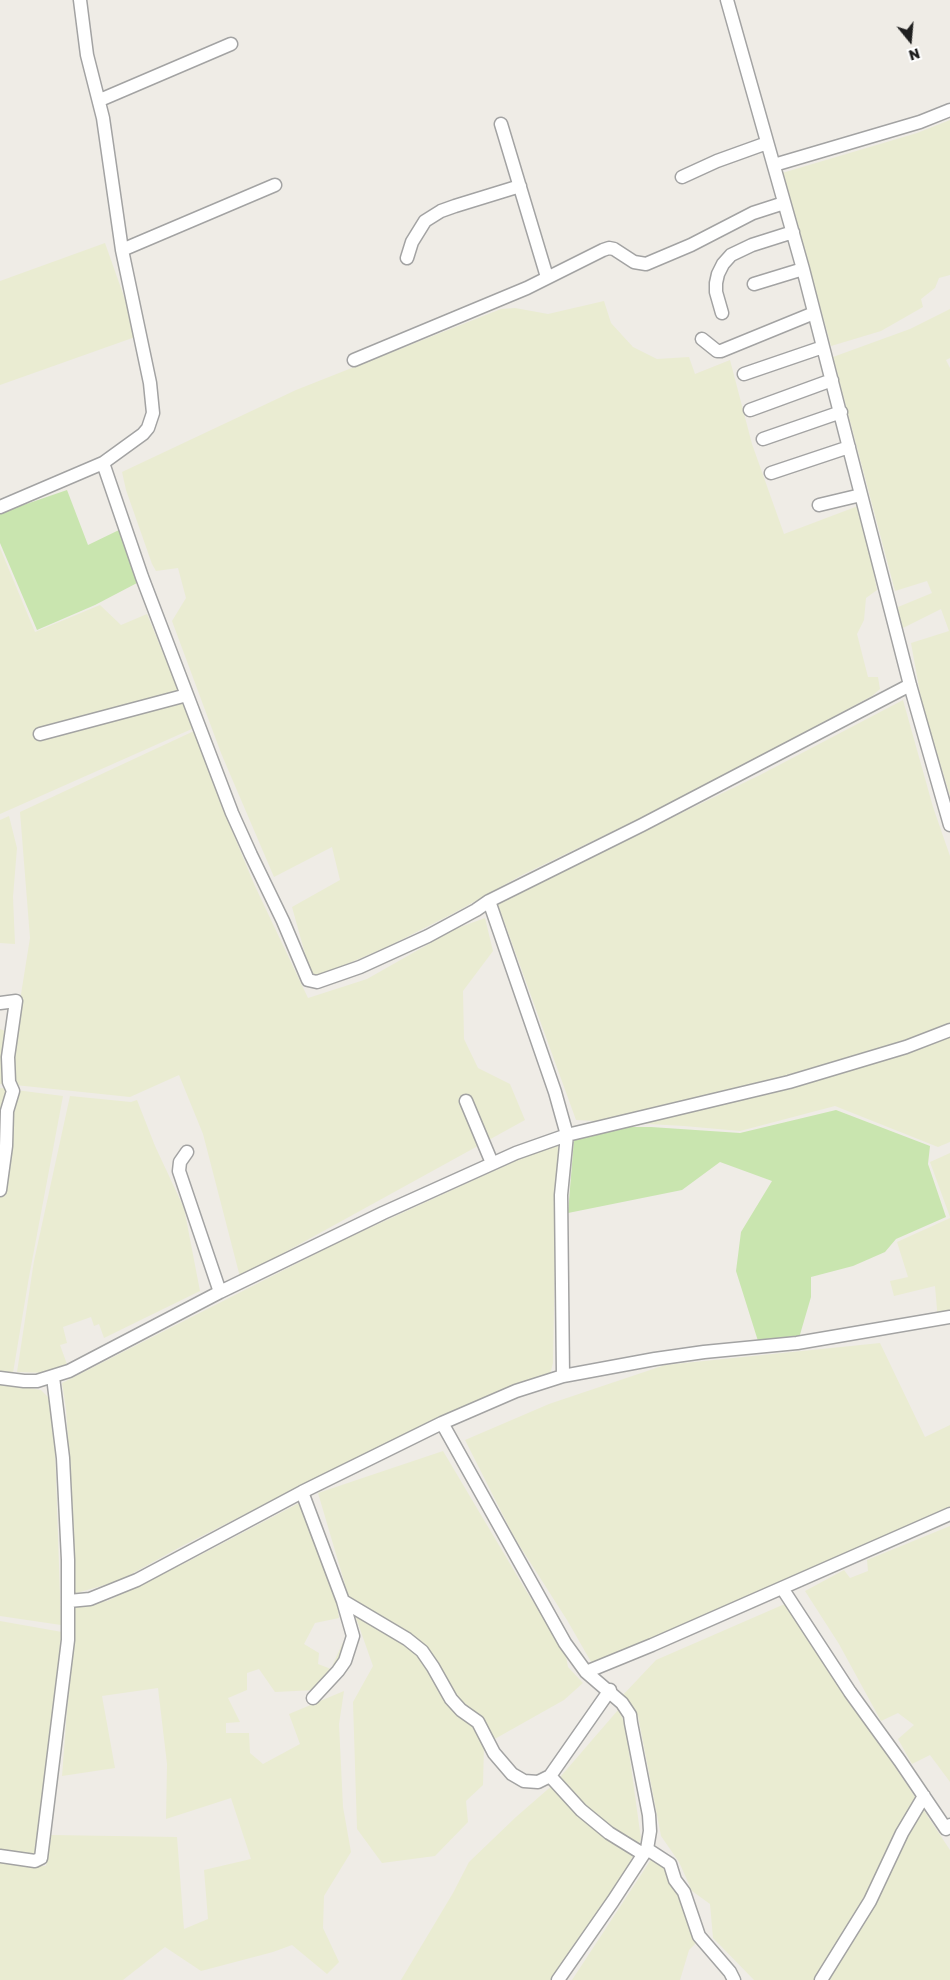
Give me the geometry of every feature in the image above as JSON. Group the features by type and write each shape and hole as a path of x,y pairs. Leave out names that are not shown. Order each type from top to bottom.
{"street":[{"path":"0,506 103,463 143,434 148,428 153,413 150,383 122,250 100,100 87,55 80,0"},
{"path":"728,0 841,412 910,685 947,799 950,825"},
{"path":"100,100 231,44"},
{"path":"774,165 920,122 950,110"},
{"path":"501,124 547,277"},
{"path":"682,178 717,161 767,143"},
{"path":"122,250 274,184"},
{"path":"407,258 412,242 425,221 441,211 520,186"},
{"path":"354,360 446,320 520,291 609,248 634,262 646,264 691,245 744,217 784,203"},
{"path":"722,313 716,292 716,283 723,264 731,255 792,232"},
{"path":"754,284 803,269"},
{"path":"702,339 717,351 721,351 814,313"},
{"path":"744,374 823,346"},
{"path":"750,410 832,380"},
{"path":"763,439 841,412"},
{"path":"771,473 849,446"},
{"path":"103,463 139,569 232,813 283,920 308,980 317,982 360,967 428,936 489,901 592,848 642,825 910,685"},
{"path":"819,505 861,495"},
{"path":"40,734 187,695"},
{"path":"489,901 555,1092 567,1135 561,1195 563,1376"},
{"path":"0,1003 16,1001 8,1057 9,1082 13,1091 7,1111 6,1146 0,1190"},
{"path":"0,1378 24,1381 53,1377 69,1371 220,1292 383,1213 516,1153 567,1135 789,1082 906,1047 950,1030"},
{"path":"466,1101 492,1163"},
{"path":"187,1152 180,1162 179,1171 220,1292"},
{"path":"69,1601 90,1599 137,1580 302,1492 442,1423 516,1391 563,1376 704,1352 833,1338 950,1317"},
{"path":"0,1856 35,1861 41,1858 68,1640 68,1560 63,1458 53,1377"},
{"path":"442,1423 565,1643 586,1672 610,1690 622,1702 630,1715 649,1815 650,1831 645,1851 558,1980"},
{"path":"302,1492 343,1601 353,1636 348,1654 338,1671 313,1698"},
{"path":"586,1672 950,1514"},
{"path":"782,1588 850,1692 946,1829 950,1825"},
{"path":"343,1601 407,1639 422,1651 451,1699 461,1710 478,1722 494,1753 512,1774 524,1780 538,1782 550,1776 610,1690"},
{"path":"550,1776 581,1810 608,1833 670,1864 675,1880 684,1892 699,1936 730,1972 734,1980"},
{"path":"821,1980 870,1901 902,1833 924,1796"}],"green space":[{"path":"950,120 950,275 939,278 935,288 921,299 923,307 881,331 831,346 782,173 917,133"},
{"path":"105,243 138,336 0,385 0,281"},
{"path":"604,301 611,323 633,347 657,359 689,357 695,374 730,360 752,444 784,534 858,506 866,534 877,590 866,598 864,620 857,634 868,677 878,677 880,689 872,696 684,797 522,875 389,946 312,979 292,907 340,880 332,847 274,877 221,753 172,621 186,598 178,568 156,571 126,490 122,472 296,390 501,309 515,308 548,314"},
{"path":"950,309 950,358 946,360 950,368 950,796 922,704 911,643 949,631 941,609 901,629 898,607 932,593 927,581 895,591 833,357 910,329"},
{"path":"67,490 88,545 119,530 137,583 95,605 37,630 0,543 0,513"},
{"path":"0,548 35,632 100,605 121,625 147,614 194,728 0,814"},
{"path":"903,700 933,807 950,856 950,1142 938,1147 835,1106 740,1131 576,1120 497,902 760,775"},
{"path":"194,731 217,794 254,884 308,998 367,979 455,929 485,918 493,951 463,991 464,1039 478,1068 510,1084 525,1120 240,1277 203,1134 179,1075 130,1097 15,1085 12,1061 30,938 20,812"},
{"path":"9,816 17,848 13,897 15,944 0,943 0,820"},
{"path":"0,1029 5,1031 2,1063 5,1085 0,1084"},
{"path":"0,1088 63,1096 13,1373 0,1371"},
{"path":"70,1096 131,1102 137,1100 155,1146 184,1208 200,1291 104,1338 99,1324 94,1326 91,1317 63,1327 67,1343 60,1345 68,1367 48,1373 17,1372 34,1261"},
{"path":"836,1110 930,1146 928,1164 946,1217 896,1239 885,1252 853,1266 811,1277 811,1297 799,1338 758,1341 736,1271 741,1232 772,1181 720,1162 682,1190 568,1213 575,1127 651,1127 740,1133"},
{"path":"559,1141 556,1187 553,1363 550,1375 293,1490 182,1546 119,1581 73,1594 74,1534 66,1409 62,1383 341,1241"},
{"path":"950,1153 950,1217 930,1162"},
{"path":"950,1218 950,1319 938,1321 935,1286 894,1296 890,1281 908,1277 897,1242"},
{"path":"880,1343 925,1437 950,1425 950,1511 594,1667 567,1620 514,1537 465,1440 549,1404 665,1365"},
{"path":"0,1383 41,1390 52,1401 61,1625 0,1616"},
{"path":"443,1451 525,1589 565,1651 568,1667 583,1683 564,1700 484,1745 483,1785 466,1801 468,1822 435,1856 382,1863 357,1829 353,1702 373,1666 349,1598 318,1493"},
{"path":"299,1503 314,1537 337,1603 339,1618 315,1623 304,1644 319,1653 318,1664 331,1669 343,1642 350,1649 316,1690 275,1692 259,1669 247,1673 247,1690 228,1698 240,1722 226,1723 226,1733 249,1733 250,1753 263,1764 300,1744 289,1714 344,1691 339,1724 343,1807 351,1852 324,1896 323,1928 339,1962 327,1974 292,1945 273,1952 201,1971 165,1947 123,1980 0,1980 0,1862 46,1866 51,1835 177,1837 184,1929 208,1919 204,1870 251,1859 231,1798 166,1819 167,1764 158,1688 102,1696 115,1768 62,1776 75,1604 107,1601 189,1561"},
{"path":"950,1526 950,1782 930,1755 912,1764 898,1739 914,1725 898,1713 881,1721 839,1644 805,1591 844,1570 850,1578 868,1571 867,1560"},
{"path":"787,1603 950,1850 950,1980 754,1980 713,1938 710,1904 692,1891 679,1862 661,1836 638,1716 621,1697 656,1660"},
{"path":"0,1621 62,1632 36,1856 0,1852"},
{"path":"618,1710 625,1723 641,1839 605,1912 556,1980 401,1980 453,1893 469,1862 555,1783"},
{"path":"652,1858 669,1870 683,1903 698,1912 699,1940 689,1950 680,1980 572,1980"}]}
